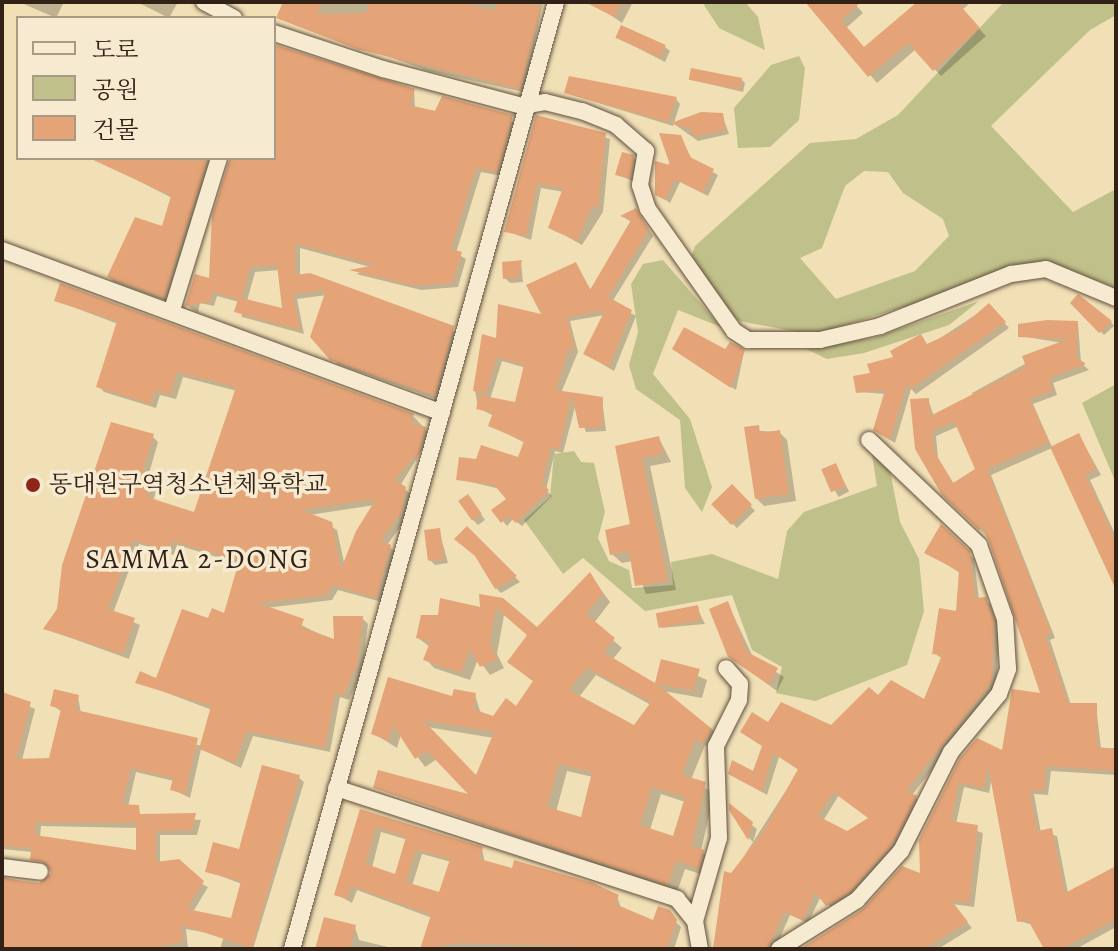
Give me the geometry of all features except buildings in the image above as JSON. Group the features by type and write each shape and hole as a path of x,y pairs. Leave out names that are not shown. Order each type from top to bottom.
{"street":[{"path":"204,2 230,16"},
{"path":"292,949 442,413 522,106 556,2"},
{"path":"276,34 522,106 545,102 582,111 642,145 642,196 734,331 748,340 820,340 880,326 1011,274 1046,269 1116,298"},
{"path":"172,310 218,160"},
{"path":"2,250 172,310 442,413"},
{"path":"779,949 857,900 901,851 951,752 999,694 1008,669 1005,619 979,545 869,440"},
{"path":"700,949 695,921 719,838 716,746 739,700 740,684 726,668"},
{"path":"336,788 660,892 695,921"},
{"path":"2,867 40,872"}],"green space":[{"path":"702,2 745,2 758,17 765,50 719,28"},
{"path":"1004,2 1116,2 1116,15 1090,30 991,126 1073,212 1116,189 1116,288 1049,262 813,335 739,321 720,303 692,255 695,246 810,143 856,139 898,115","holes":["864,171 888,172 903,193 943,219 949,236 915,271 836,299 800,258 822,248 845,186"]},
{"path":"799,56 805,68 799,120 770,147 738,148 734,108 771,65"},
{"path":"663,260 721,327 678,310 653,374 690,419 712,487 702,512 685,488 680,420 636,389 629,365 638,332 631,284 643,264"},
{"path":"979,301 949,325 864,353 827,359 806,349 874,338"},
{"path":"1116,384 1116,483 1082,403"},
{"path":"574,451 581,462 594,463 605,512 598,538 609,561 629,570 632,588 673,585 671,562 712,554 778,579 787,531 804,512 877,486 872,455 888,460 900,522 919,559 924,611 907,665 815,701 776,693 782,667 752,650 732,595 645,611 583,558 563,574 524,520 550,497 554,454"}],"place":[{"name":"동대원구역청소년체육학교","path":"33,485"}],"district":[{"name":"SAMMA 2-DONG","path":"198,559"}]}
